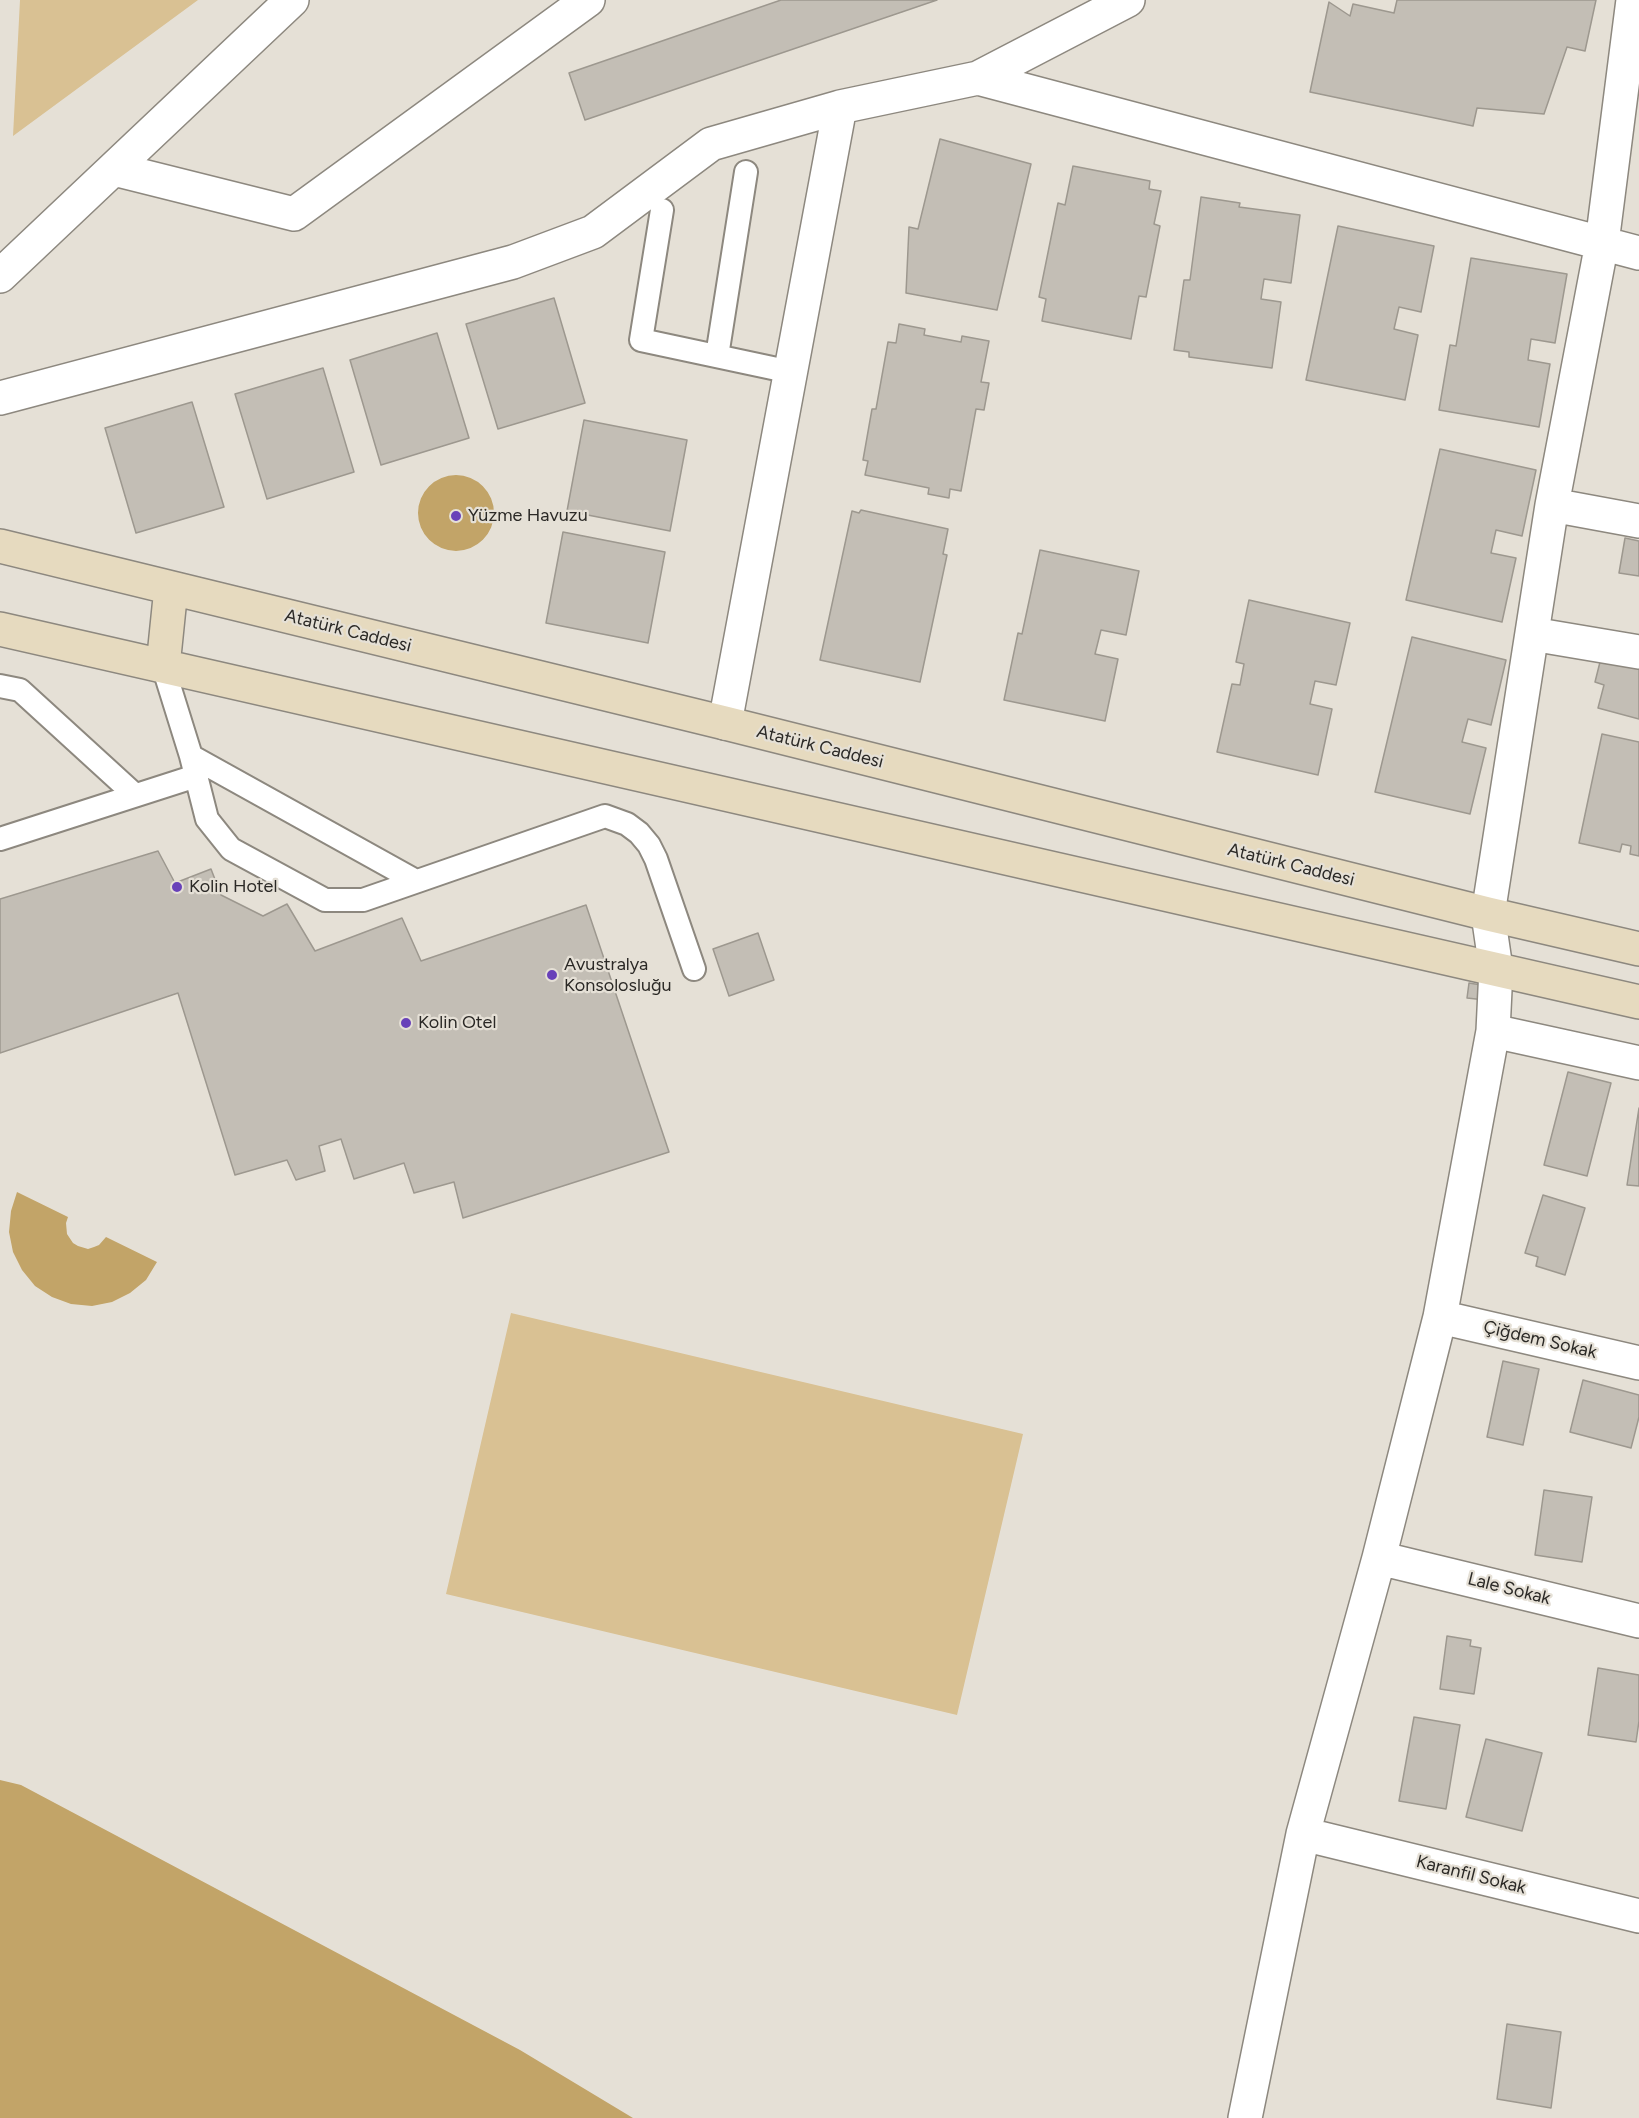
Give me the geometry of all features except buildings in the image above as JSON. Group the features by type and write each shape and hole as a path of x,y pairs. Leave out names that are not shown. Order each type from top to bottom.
{"main road":[{"name":"Atatürk Caddesi","path":"0,546 725,723 1488,914 1639,949"},
{"path":"163,666 171,588"},
{"path":"0,629 1639,1002"}],"street":[{"path":"0,276 292,0"},
{"path":"114,169 294,213 588,0"},
{"path":"0,398 513,262 593,232 711,144 840,107 978,78 1128,0"},
{"path":"1245,2118 1303,1834 1378,1558 1440,1317 1492,1031 1496,969 1488,914 1552,505 1602,243 1633,0"},
{"path":"978,78 1639,253"},
{"path":"725,723 840,107"},
{"path":"1552,505 1639,521"},
{"path":"1532,634 1639,652"},
{"path":"1492,1031 1639,1063"},
{"name":"Çiğdem Sokak","path":"1440,1317 1639,1363"},
{"name":"Lale Sokak","path":"1378,1558 1639,1620"},
{"name":"Karanfil Sokak","path":"1303,1834 1639,1916"}],"lane":[{"path":"717,356 746,172"},
{"path":"662,210 641,340 791,372"},
{"path":"163,666 207,819 231,849 325,900 363,900 605,816 616,819 639,833 649,845 660,869 694,969"},
{"path":"0,686 20,690 135,795"},
{"path":"0,839 135,795 193,766"},
{"path":"193,766 416,881"}],"shaded area":[{"path":"20,0 198,0 13,136"},
{"name":"Yüzme Havuzu","path":"464,475 477,481 488,492 494,505 492,528 477,545 464,551 448,551 435,545 420,528 418,505 424,492 441,477"},
{"path":"17,1192 68,1217 67,1234 78,1246 88,1249 99,1245 106,1237 157,1262 146,1280 130,1293 112,1302 92,1306 71,1304 52,1297 35,1286 22,1270 13,1252 9,1232 11,1211"},
{"path":"511,1313 1023,1434 957,1715 446,1594"},
{"path":"0,1780 21,1785 520,2050 633,2118 0,2118"}],"place":[{"name":"Yüzme Havuzu","path":"456,516"},
{"name":"Kolin Hotel","path":"177,887"},
{"name":"Avustralya Konsolosluğu","path":"552,975"},
{"name":"Kolin Otel","path":"406,1023"}]}
